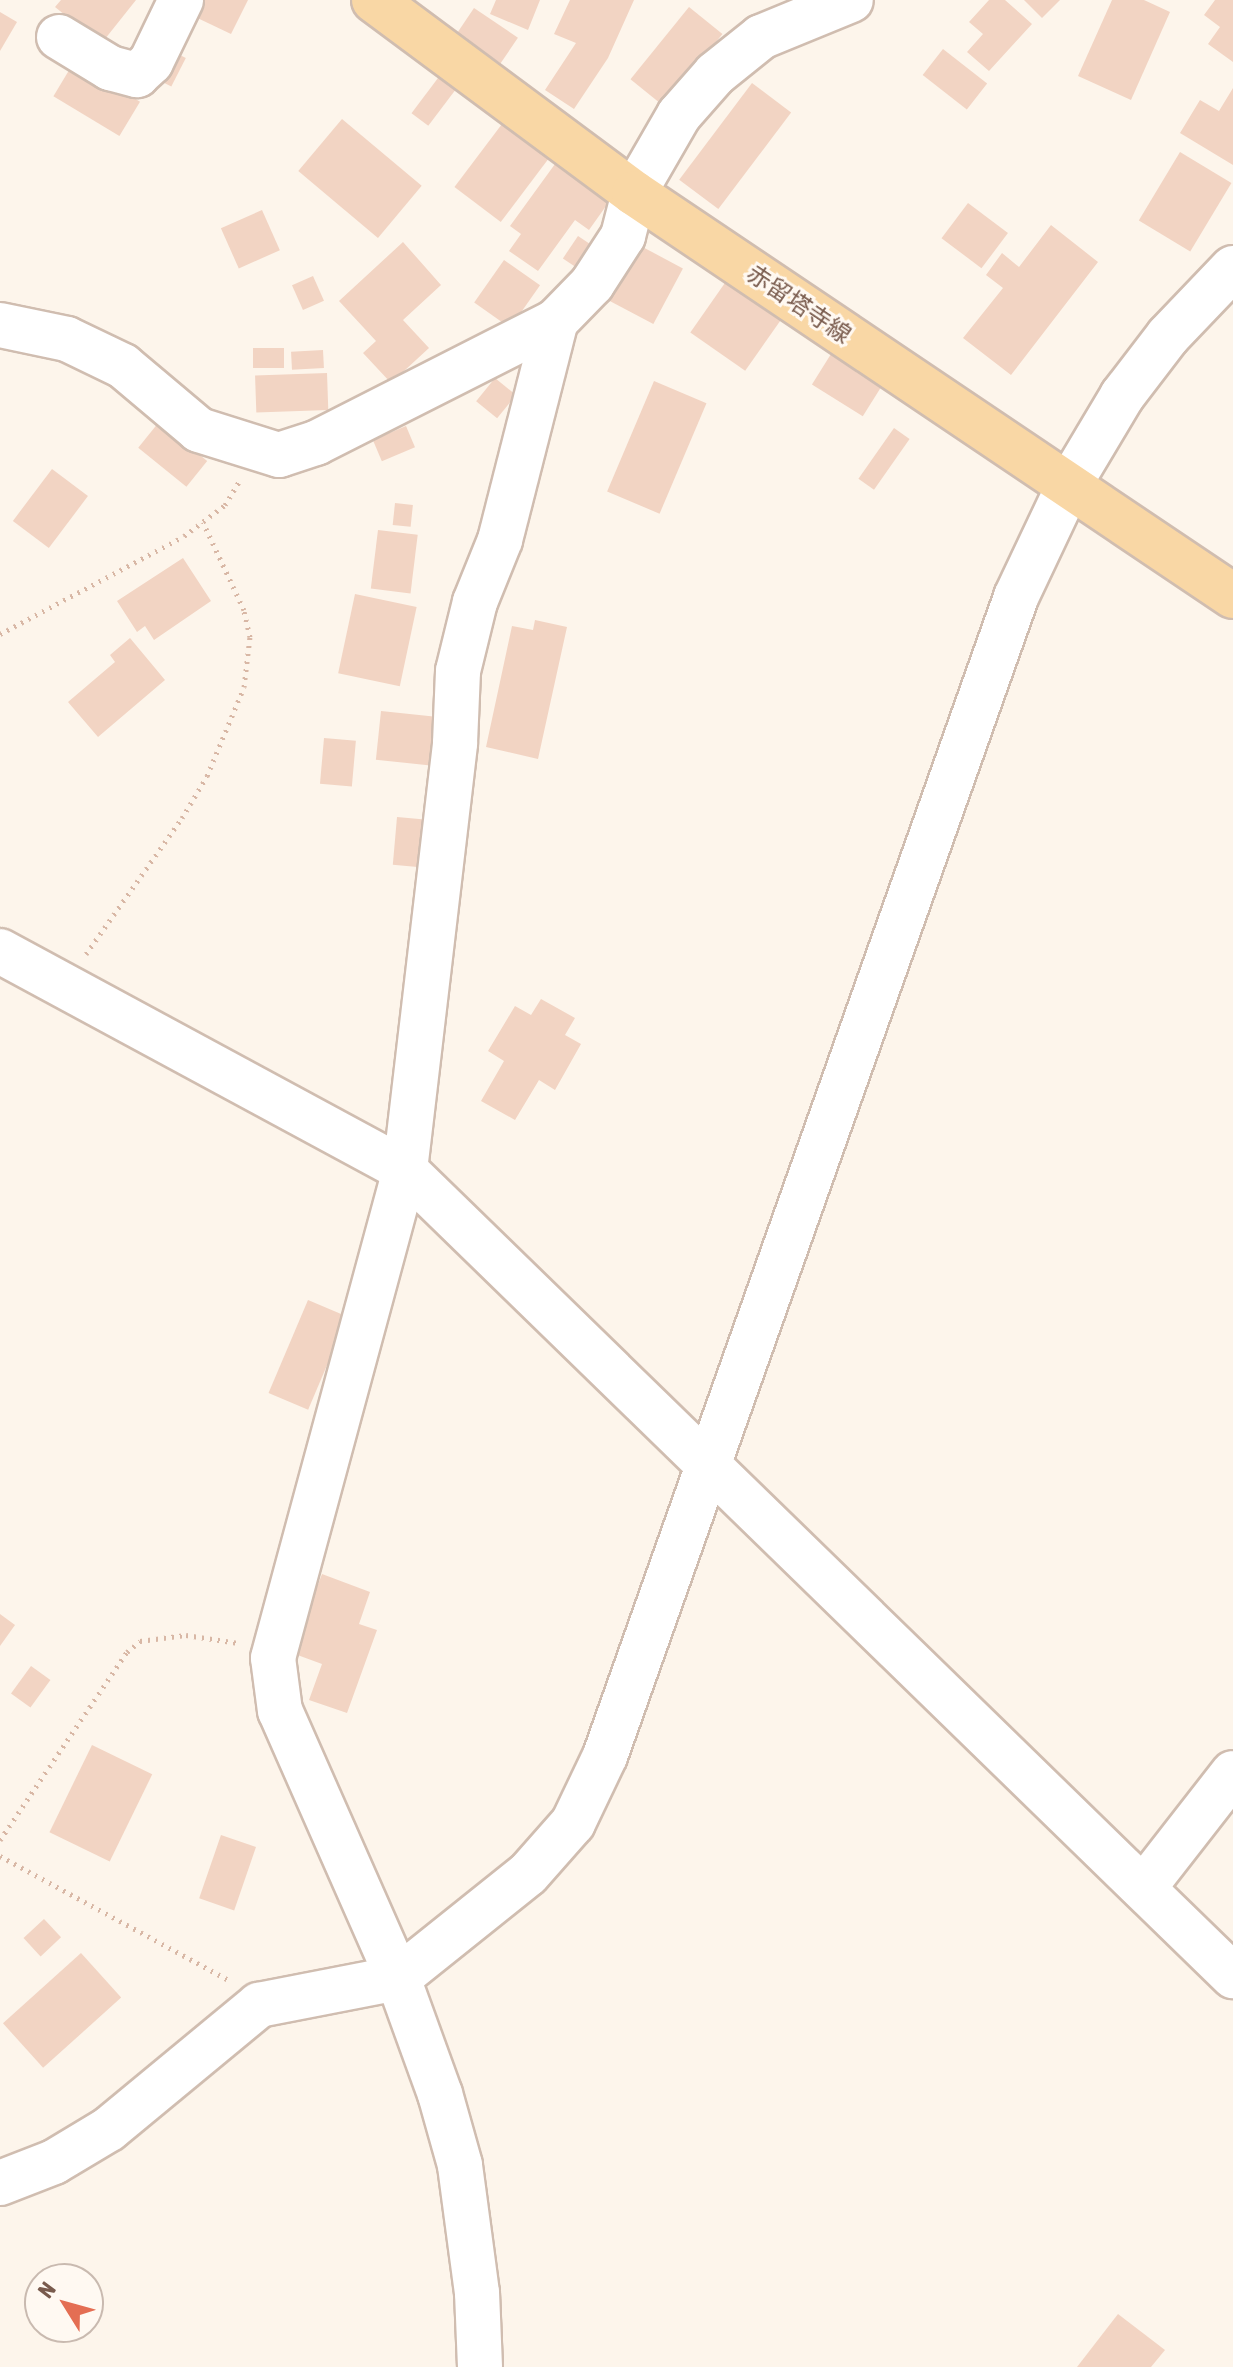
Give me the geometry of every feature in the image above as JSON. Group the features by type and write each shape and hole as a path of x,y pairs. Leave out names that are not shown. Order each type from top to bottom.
{"main road":[{"name":"赤留塔寺線","path":"374,0 634,193 1233,596"}],"street":[{"path":"59,37 110,68 137,75 151,62 181,0"},
{"path":"0,325 67,339 123,366 199,430 279,455 316,443 556,321 592,284 623,236 634,193 679,115 715,74 761,37 851,0"},
{"path":"0,2183 54,2162 109,2129 259,2005 292,1995 398,1978 528,1874 585,1803 711,1462 1016,597 1069,485 1122,396 1168,336 1233,268"},
{"path":"480,2367 477,2293 460,2165 398,1978 280,1711 275,1647 405,1170 455,743 458,671 475,602 500,540 556,321"},
{"path":"0,951 405,1170 711,1462 1233,1976"},
{"path":"1145,1886 1233,1773"}],"path":[{"path":"0,634 58,607 203,522 225,505 238,485 248,447"},
{"path":"63,983 182,818 207,776 244,687 250,637 244,610 203,522"},
{"path":"0,1840 50,1771 101,1687 140,1641 186,1635 275,1647"},
{"path":"0,1856 250,1991 292,1995"}],"building":[{"path":"61,0 136,0 101,44 55,7"},
{"path":"196,0 248,0 231,34 189,14"},
{"path":"496,0 540,0 528,30 490,14"},
{"path":"570,0 634,0 608,58 574,109 545,90 576,43 554,34"},
{"path":"989,0 1005,0 1032,24 989,71 967,52 983,34 969,22"},
{"path":"1024,0 1060,0 1042,18"},
{"path":"1112,0 1144,0 1170,12 1131,100 1078,76"},
{"path":"1215,0 1233,0 1233,62 1208,44 1220,27 1204,15"},
{"path":"689,7 722,34 664,106 630,79"},
{"path":"474,8 518,38 501,63 457,34"},
{"path":"0,12 17,22 0,51"},
{"path":"168,49 186,58 171,87 153,78"},
{"path":"943,49 987,83 967,109 923,75"},
{"path":"74,62 140,102 119,136 53,96"},
{"path":"441,74 458,87 428,126 412,113"},
{"path":"752,83 791,112 718,209 679,180"},
{"path":"1233,88 1233,165 1180,133 1200,100 1219,111"},
{"path":"342,119 422,186 378,238 298,171"},
{"path":"505,120 551,155 501,222 454,187"},
{"path":"1180,152 1231,183 1190,251 1139,221"},
{"path":"563,153 616,192 589,230 575,220 538,271 509,251 521,234 510,226"},
{"path":"968,203 1008,233 981,268 942,238"},
{"path":"262,210 280,250 239,268 221,228"},
{"path":"1051,225 1098,262 1011,375 963,338 1003,288 986,275 1002,253 1019,267"},
{"path":"578,236 597,249 582,271 563,258"},
{"path":"403,242 441,285 403,320 429,348 391,383 363,353 376,341 339,301"},
{"path":"637,244 683,268 653,324 607,300"},
{"path":"504,260 540,285 510,328 474,303"},
{"path":"313,276 324,301 303,310 292,285"},
{"path":"727,280 782,318 745,371 690,332"},
{"path":"253,348 284,348 284,368 253,368"},
{"path":"323,350 324,368 292,370 291,352"},
{"path":"831,354 882,386 863,416 812,385"},
{"path":"327,373 328,410 256,412 255,376"},
{"path":"495,378 516,395 497,418 476,401"},
{"path":"654,381 706,403 660,514 607,491"},
{"path":"159,422 207,461 186,487 138,448"},
{"path":"406,426 415,447 382,461 373,440"},
{"path":"894,428 910,439 874,490 858,479"},
{"path":"52,469 88,496 49,548 13,521"},
{"path":"395,503 413,505 411,527 393,525"},
{"path":"378,530 418,535 411,593 371,589"},
{"path":"183,558 211,601 154,640 145,626 137,632 117,601"},
{"path":"355,594 417,607 400,686 338,673"},
{"path":"535,620 567,627 538,759 486,747 512,626 533,630"},
{"path":"130,638 165,680 98,737 68,702 115,662 110,655"},
{"path":"381,711 436,717 431,765 376,760"},
{"path":"324,738 356,741 352,787 320,784"},
{"path":"397,817 433,820 429,868 393,865"},
{"path":"541,999 575,1018 565,1035 581,1044 555,1090 539,1080 515,1120 481,1101 504,1061 488,1051 515,1006 531,1015"},
{"path":"308,1300 348,1317 308,1410 269,1393"},
{"path":"322,1574 370,1592 359,1624 377,1630 347,1713 309,1700 322,1664 292,1653"},
{"path":"0,1614 15,1625 0,1646"},
{"path":"31,1666 50,1680 30,1708 11,1694"},
{"path":"92,1745 152,1774 110,1862 49,1832"},
{"path":"221,1835 256,1847 234,1910 199,1898"},
{"path":"44,1919 61,1937 41,1956 24,1938"},
{"path":"81,1953 121,1998 43,2068 3,2023"},
{"path":"1118,2314 1165,2350 1151,2367 1077,2367"}]}
